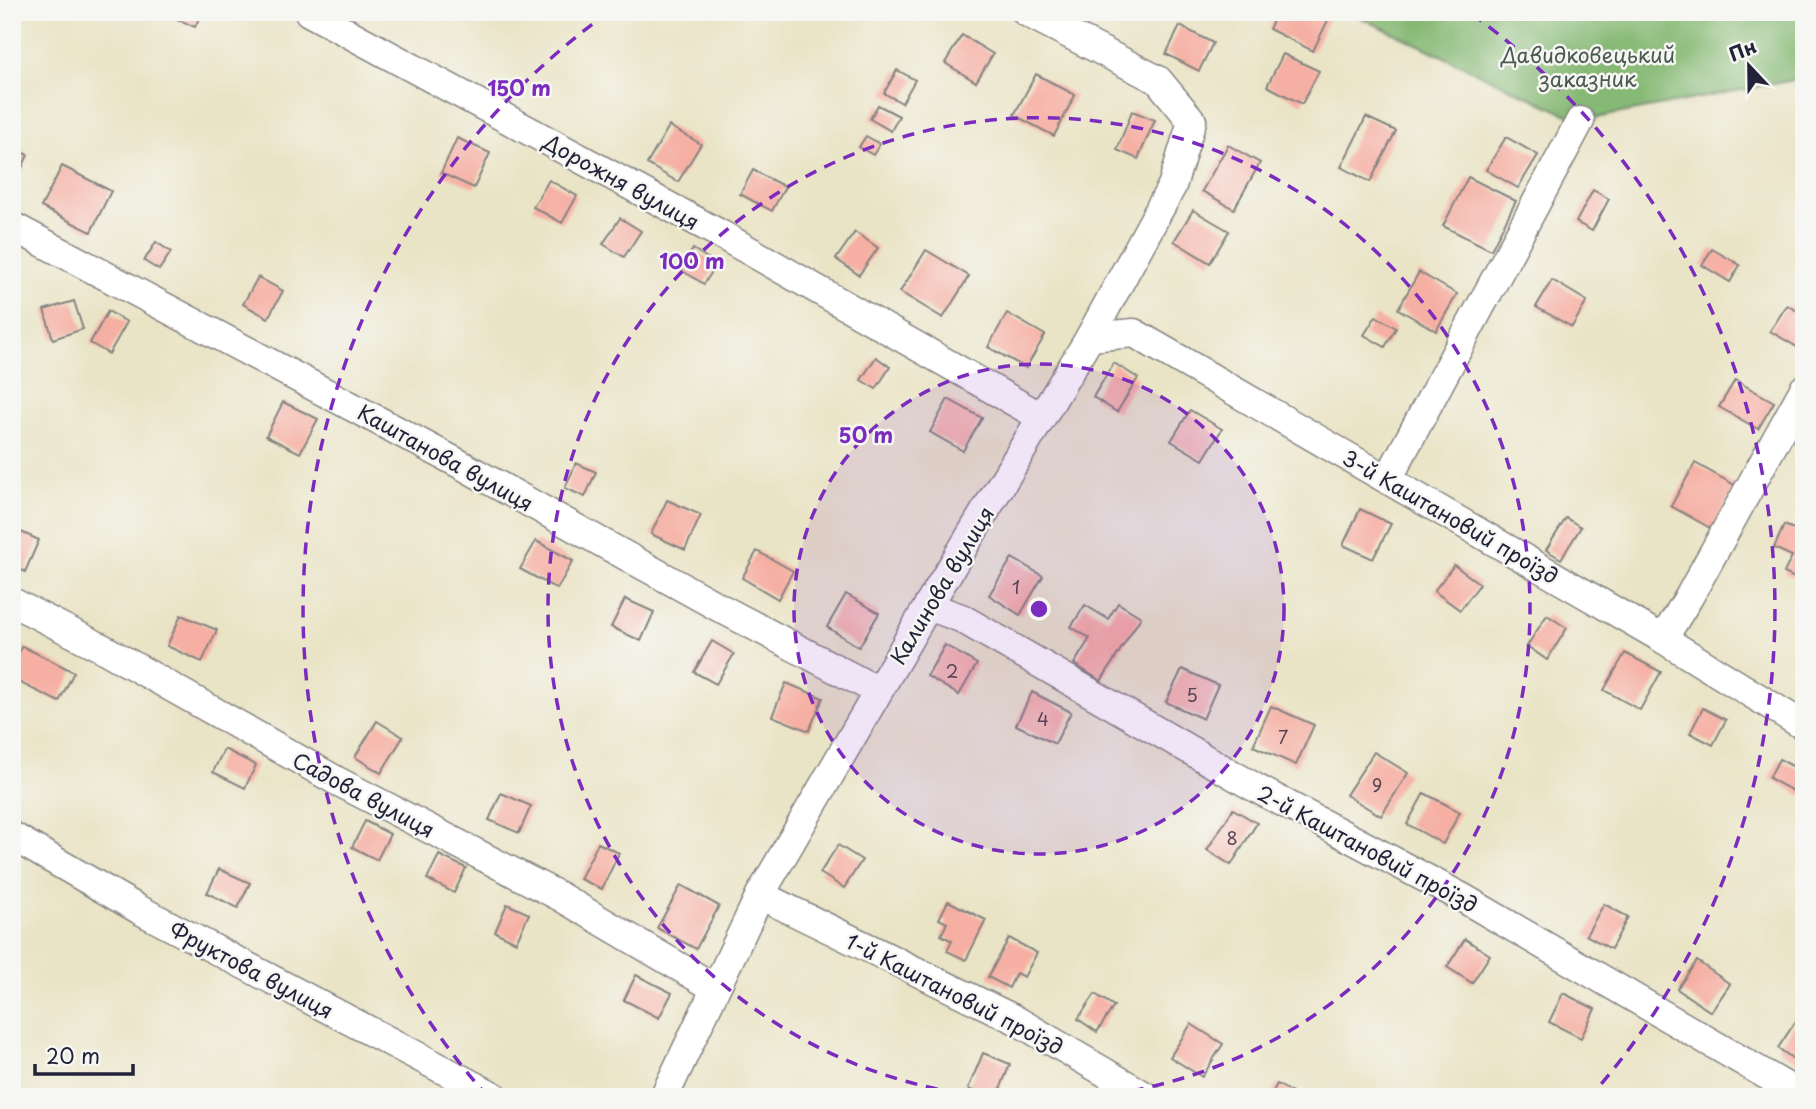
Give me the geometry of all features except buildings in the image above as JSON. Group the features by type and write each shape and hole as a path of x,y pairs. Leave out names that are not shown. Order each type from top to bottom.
{"street":[{"name":"Дорожня вулиця","path":"309,12 720,234 1041,417"},
{"name":"Калинова вулиця","path":"664,1097 760,895 928,606 1090,337 1172,186 1192,121 1158,80 1026,12"},
{"path":"1388,479 1580,121"},
{"name":"Каштанова вулиця","path":"12,226 458,463 722,609 878,691"},
{"name":"3-й Каштановий проїзд","path":"1090,337 1134,334 1663,639 1804,726"},
{"path":"1663,639 1804,389"},
{"name":"Садова вулиця","path":"12,602 102,648 337,782 559,896 715,988"},
{"name":"2-й Каштановий проїзд","path":"928,606 961,618 1254,787 1463,898 1804,1097"},
{"name":"Фруктова вулиця","path":"12,836 140,910 491,1096"},
{"name":"1-й Каштановий проїзд","path":"760,895 1014,1019 1147,1097"}],"green space":[{"name":"Давидковецький заказник","path":"1349,12 1804,12 1804,78 1580,121"}]}
